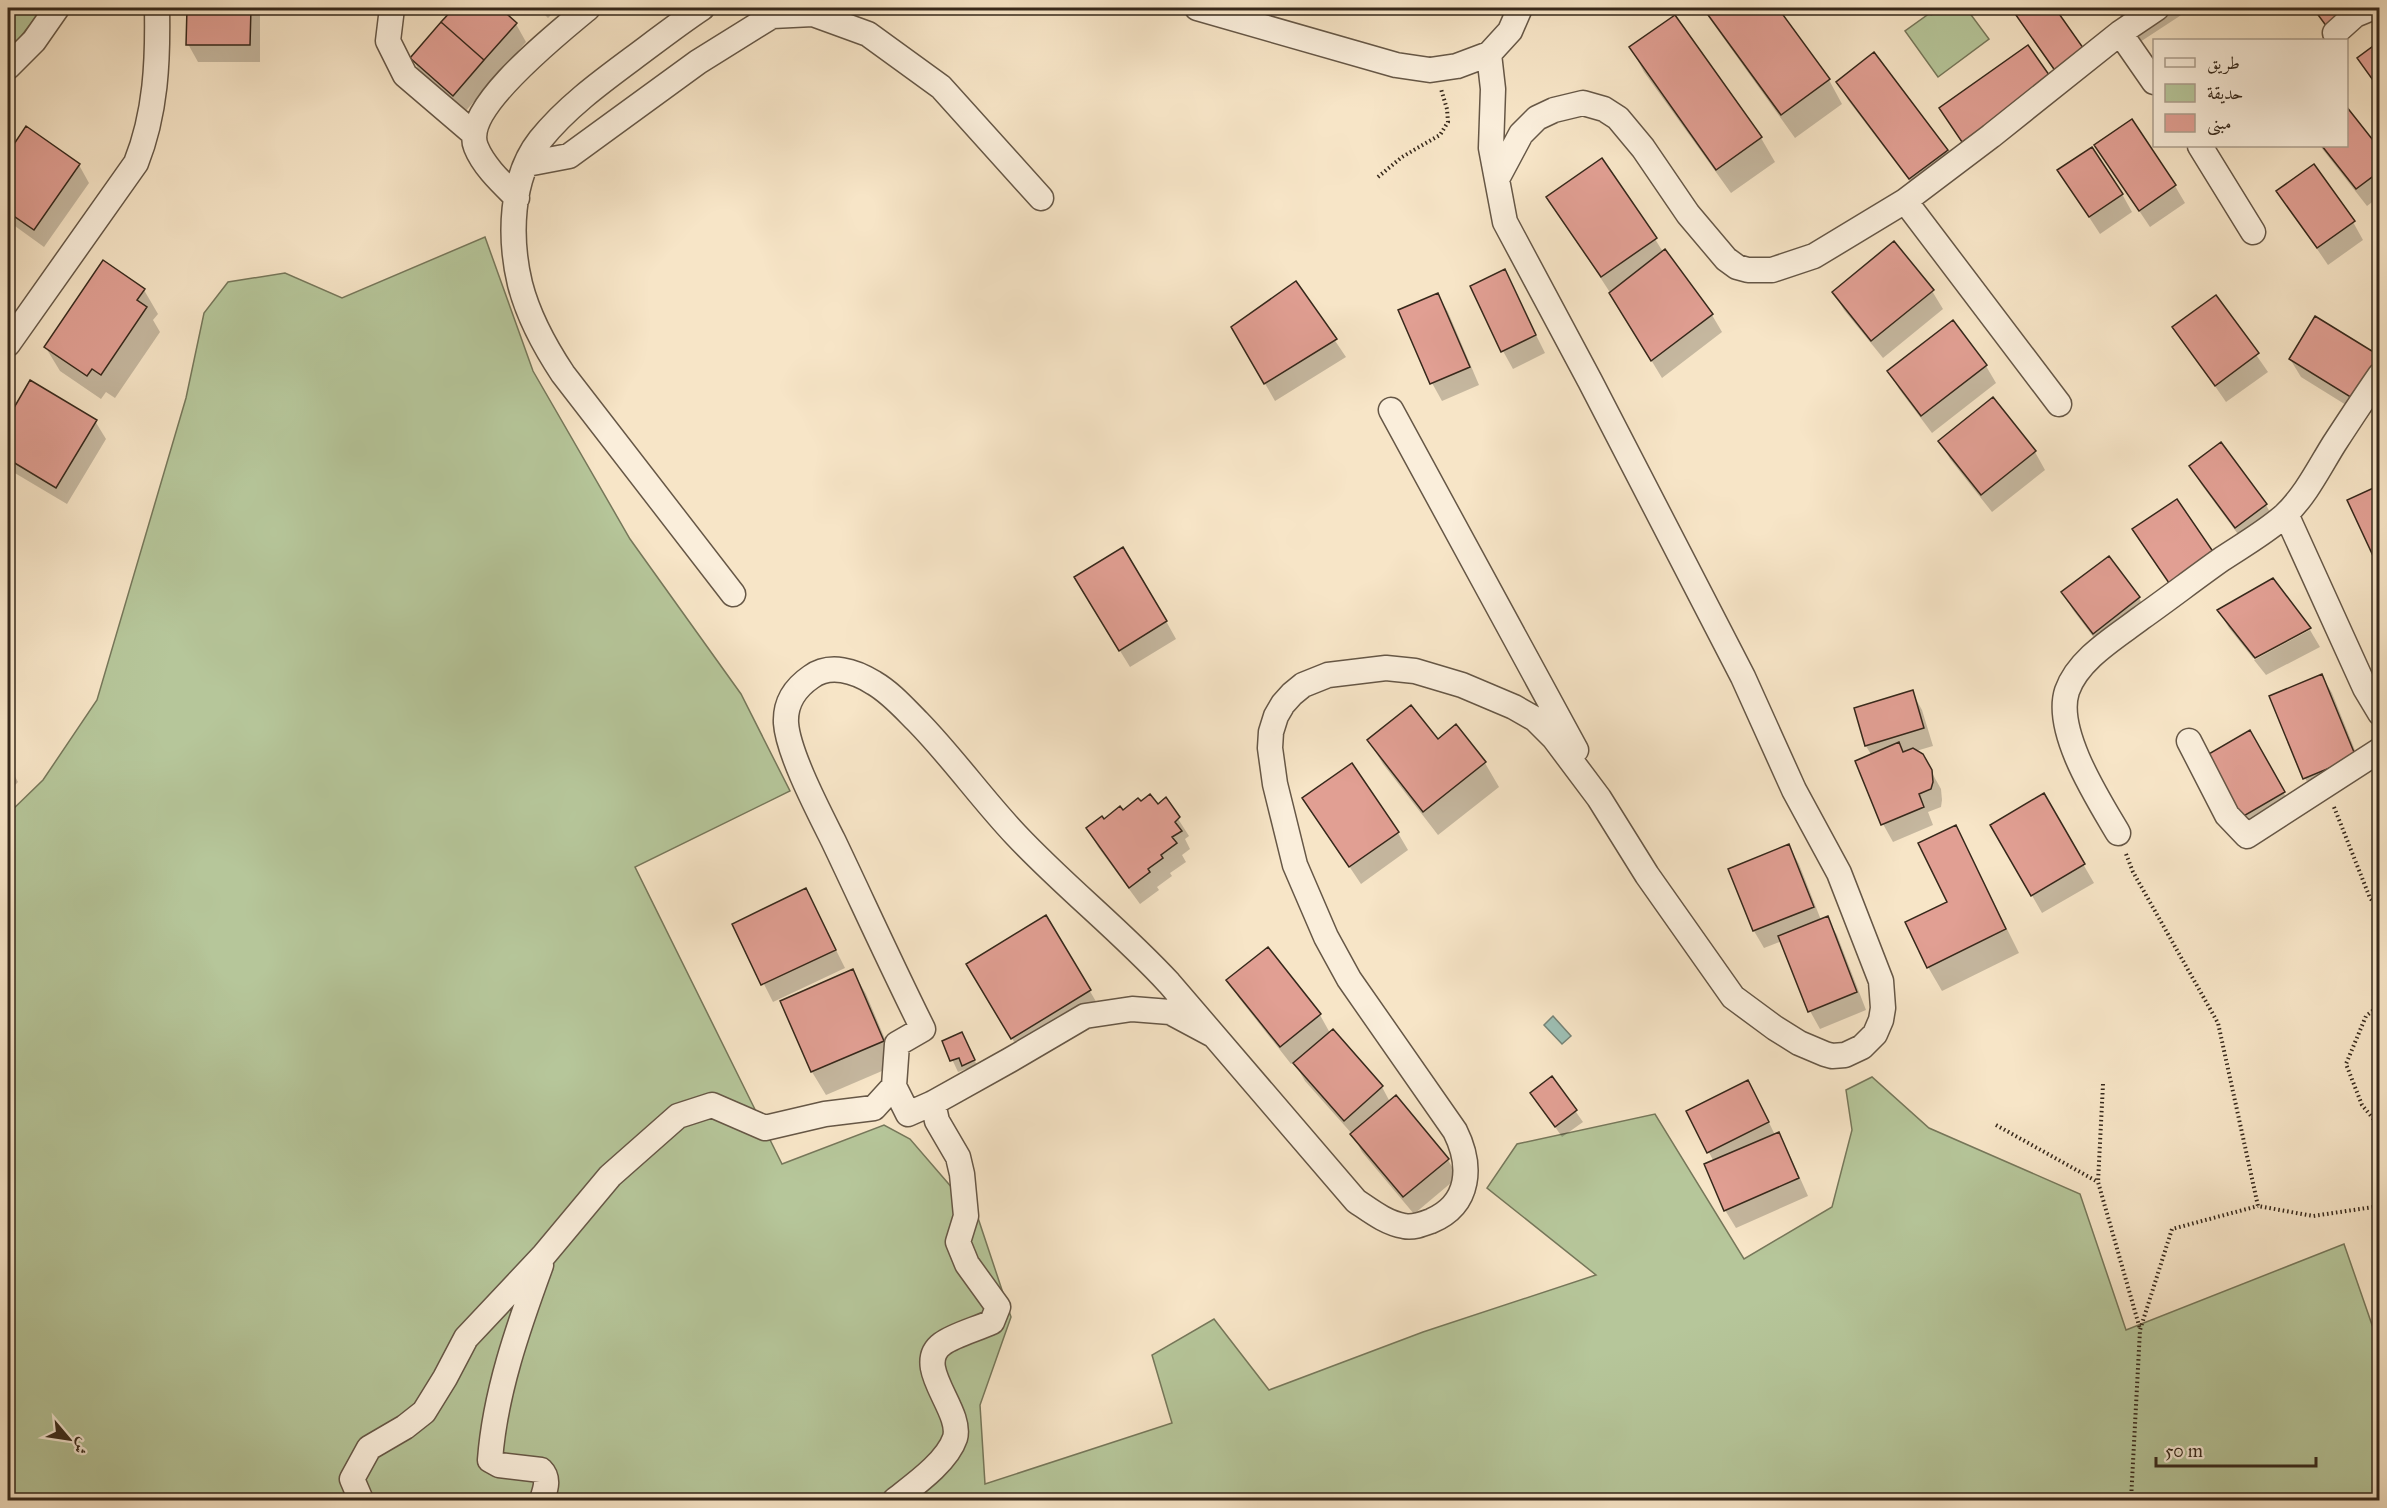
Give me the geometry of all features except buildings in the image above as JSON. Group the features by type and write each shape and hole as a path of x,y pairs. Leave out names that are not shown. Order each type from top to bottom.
{"street":[{"path":"8,66 34,41 57,8"},
{"path":"8,344 136,163 147,137 155,90 157,8"},
{"path":"392,8 388,40 405,75 474,134"},
{"path":"517,198 486,163 476,147 474,134 476,124 482,112 504,84 588,8"},
{"path":"702,8 602,81 540,140 527,164 517,198 514,243 520,285 548,351 563,374 733,594"},
{"path":"1197,8 1396,65 1430,70 1457,66 1489,54 1510,31 1520,8"},
{"path":"1497,179 1521,134 1537,118 1567,106 1583,103 1604,109 1618,118 1643,148 1688,214 1726,259 1737,267 1748,270 1772,270 1814,256 1905,201 1992,136 2120,33 2157,8"},
{"path":"2335,33 2355,15 2372,8"},
{"path":"527,164 569,156 698,62 772,16 813,14 868,34 941,87 1041,198"},
{"path":"2120,33 2153,81"},
{"path":"1214,1035 1170,1012 1132,1009 1085,1016 933,1103 908,1114 894,1086 897,1044 923,1029 809,791 794,750 786,723 789,701 800,685 815,674 831,668 853,673 873,682 889,694 945,751 1016,835 1068,887 1143,954 1214,1035 1356,1201 1386,1221 1407,1227 1439,1217 1462,1194 1466,1180 1460,1142 1455,1131 1349,979 1326,937 1295,865 1275,784 1270,748 1271,732 1283,704 1297,690 1328,675 1386,668 1415,671 1462,685 1514,707 1534,719 1554,738 1599,798 1647,875 1733,997 1799,1043 1825,1054 1845,1056 1853,1053 1869,1041 1881,1020 1881,981 1839,873 1794,790 1743,677 1505,222 1491,148 1493,89 1489,54"},
{"path":"2201,147 2253,232"},
{"path":"1905,201 2059,404"},
{"path":"2118,833 2076,756 2067,720 2065,703 2068,689 2084,664 2115,638 2223,559 2256,538 2286,514 2309,486 2379,375"},
{"path":"1391,410 1560,720 1599,798"},
{"path":"2286,514 2379,714"},
{"path":"2189,741 2227,815 2247,836 2379,750"},
{"path":"361,1500 352,1479 369,1448 405,1427 424,1412 466,1338 544,1255 610,1176 678,1116 712,1105 765,1128 825,1114 874,1108 894,1086"},
{"path":"895,1500 936,1465 955,1437 955,1423 935,1377 932,1366 933,1356 941,1345 992,1322 998,1307 967,1264 958,1242 966,1216 962,1174 957,1157 937,1121 933,1103"},
{"path":"542,1500 546,1475 541,1470 499,1466 490,1460 496,1417 515,1335 544,1255"}],"path":[{"path":"1378,177 1401,157 1440,135 1448,122 1445,98 1430,70"},
{"path":"2326,786 2370,898 2379,910"},
{"path":"2118,833 2133,872 2218,1023 2258,1206"},
{"path":"2379,1005 2366,1016 2346,1064 2362,1105 2379,1127"},
{"path":"2103,1084 2098,1182 2140,1330"},
{"path":"1996,1125 2098,1182"},
{"path":"2131,1500 2140,1330 2172,1229 2258,1206 2313,1216 2379,1206"}],"green space":[{"path":"8,8 43,8 15,44 8,49"},
{"path":"1937,8 1966,8 1989,39 1938,77 1905,31"},
{"path":"485,237 533,371 630,539 741,694 790,791 635,867 782,1164 884,1125 910,1139 978,1218 1011,1317 980,1405 985,1484 1172,1423 1152,1355 1214,1319 1269,1390 1423,1332 1596,1275 1487,1188 1517,1144 1655,1114 1744,1259 1832,1207 1852,1130 1846,1090 1872,1077 1929,1128 2080,1194 2126,1330 2344,1244 2379,1345 2379,1500 8,1500 8,814 43,780 97,700 186,398 204,313 228,282 285,273 342,298"}],"water":[{"path":"1553,1016 1571,1036 1562,1044 1544,1025"}]}
